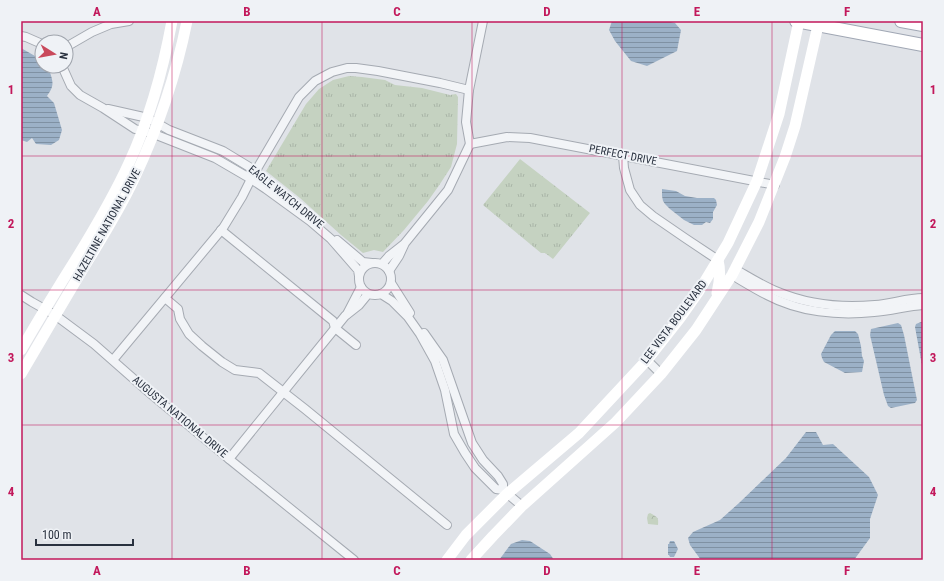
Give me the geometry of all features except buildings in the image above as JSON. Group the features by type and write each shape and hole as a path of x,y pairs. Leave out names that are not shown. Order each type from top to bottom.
{"main road":[{"path":"798,21 818,23 923,45"},
{"path":"901,21 923,25"}],"street":[{"path":"74,42 92,32 111,24 129,21"},
{"name":"HAZELTINE NATIONAL DRIVE","path":"21,350 44,309 95,227 129,164 153,102 168,48 172,21"},
{"name":"HAZELTINE NATIONAL DRIVE","path":"21,374 124,200 134,180 156,128 174,78 187,21"},
{"path":"483,21 469,90 466,122 470,144 448,190 405,243 382,264 389,271 391,283 404,305 443,360 472,444 483,460 498,476 503,484 505,492"},
{"name":"LEE VISTA BOULEVARD","path":"447,560 466,535 505,492 578,433 647,360 699,292 728,243 757,182 779,114 798,21"},
{"name":"LEE VISTA BOULEVARD","path":"471,560 522,506 616,422 662,374 696,330 734,272 759,222 775,185 795,126 818,23"},
{"path":"21,36 34,40"},
{"path":"113,360 222,230 299,97 315,81 332,72 347,68 370,70 469,90"},
{"name":"EAGLE WATCH DRIVE","path":"66,74 71,86 80,95 103,108 134,129 143,130 156,128 169,130 223,151 256,171 264,180 316,221 363,262 382,264"},
{"name":"EAGLE WATCH DRIVE","path":"103,108 148,118 156,128 215,158 251,179 310,221 331,239 358,270 361,288"},
{"name":"PERFECT DRIVE","path":"470,144 507,137 530,138 775,185"},
{"path":"623,156 624,168 630,190 640,205 718,260 720,268 720,281 715,301"},
{"path":"222,230 333,321 335,328 356,345"},
{"path":"389,271 399,256 405,243"},
{"path":"728,243 727,261 734,272 767,295 786,303 815,311 848,314 875,312 923,305"},
{"path":"359,276 364,267 372,263"},
{"path":"734,272 778,292 821,304 850,306 876,305 914,298 923,298"},
{"path":"345,316 361,288 368,294 381,294 389,288 391,283"},
{"path":"345,316 359,305 368,294"},
{"path":"381,294 392,301 408,317 420,334 435,362 445,390 454,434 465,453 475,468 496,489 505,492 522,506"},
{"name":"AUGUSTA NATIONAL DRIVE","path":"21,295 55,315 94,344 152,396 229,459 345,316"},
{"path":"165,298 178,309 180,319 189,334 217,359 235,370 259,373 447,525"},
{"path":"647,360 662,374"},
{"path":"229,459 354,560"}],"green space":[{"path":"349,76 385,80 395,85 422,88 450,95 456,94 458,97 457,144 451,167 428,201 383,252 374,250 363,253 300,198 266,171 306,104 319,89 333,80"},
{"path":"520,159 590,213 553,259 545,253 541,253 483,205"},
{"path":"650,513 657,518 658,525 648,524 647,518 648,514"}],"water":[{"path":"612,21 666,21 675,23 681,30 677,51 647,66 631,61 615,41 609,30"},
{"path":"21,48 34,55 34,74 51,74 52,88 47,96 54,103 62,130 59,140 51,145 36,144 32,138 27,142 21,140"},
{"path":"662,189 676,191 685,196 714,198 717,205 713,212 713,219 710,223 706,222 702,225 694,225 684,220 665,204 662,196"},
{"path":"923,322 923,371 915,327 916,324"},
{"path":"898,323 901,325 904,335 917,400 915,403 891,408 888,406 884,395 870,335 871,329"},
{"path":"835,331 855,331 858,334 864,361 862,372 845,373 824,362 821,354 831,335"},
{"path":"806,432 816,432 823,445 833,444 869,477 878,495 870,519 870,538 854,560 701,560 690,545 688,538 693,532 720,520 739,503 786,458"},
{"path":"522,540 530,541 550,554 554,560 499,560 511,544"},
{"path":"670,541 674,541 678,549 674,557 670,557 668,555 668,544"}]}
